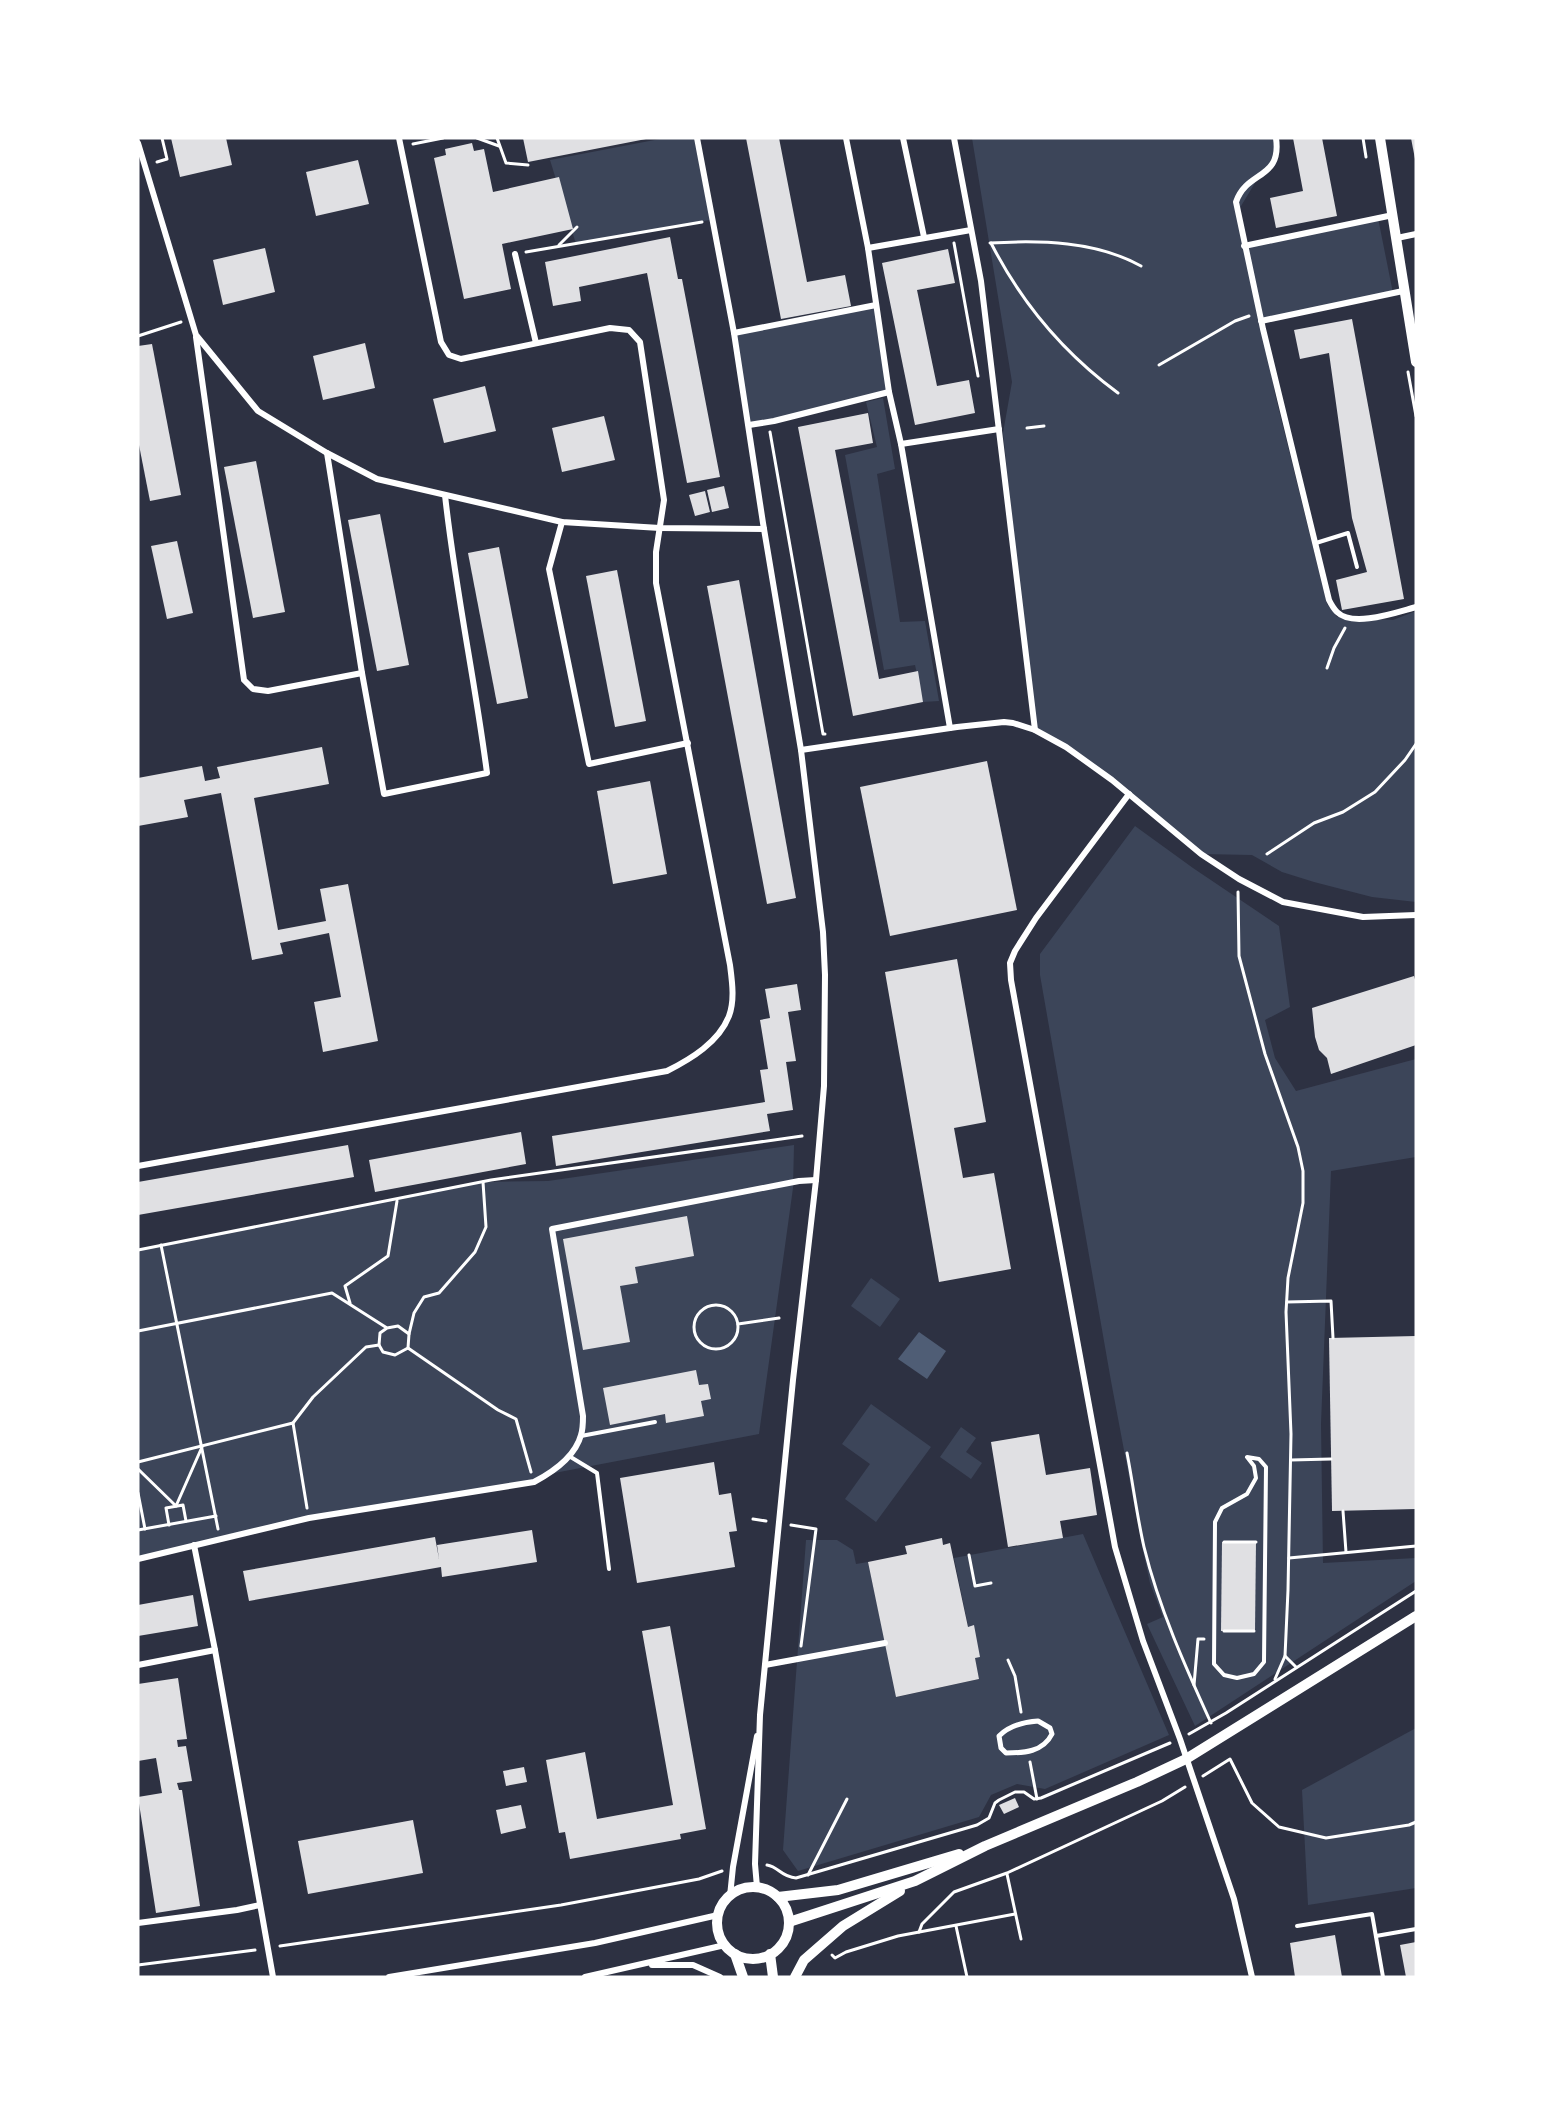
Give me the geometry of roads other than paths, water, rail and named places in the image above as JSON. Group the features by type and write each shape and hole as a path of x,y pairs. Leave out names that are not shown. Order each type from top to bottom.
{"street":[{"path":"138,1166 667,1071 685,1062 709,1044 729,1016 732,1000 730,965 656,583 656,552 664,500 640,342 629,330 610,327 461,359 449,356 441,342 399,138"},
{"path":"697,138 734,333 801,750 823,932 825,975 826,1042 816,1180 799,1322 760,1715 755,1864 757,1887"},
{"path":"846,138 868,248 889,392 901,444 950,728"},
{"path":"903,138 924,237"},
{"path":"954,138 981,281 1035,730"},
{"path":"1276,138 1277,149 1274,162 1266,173 1249,182 1240,192 1236,202 1261,321 1329,600 1338,614 1350,619 1366,619 1416,607"},
{"path":"1380,138 1416,362"},
{"path":"138,143 196,335 244,680 253,689 268,691 362,672"},
{"path":"1244,246 1393,215"},
{"path":"868,248 971,230"},
{"path":"1397,238 1416,234"},
{"path":"515,254 536,343"},
{"path":"1261,321 1403,291"},
{"path":"734,333 876,304"},
{"path":"196,335 258,411 327,453 377,479 562,522 660,528 764,529"},
{"path":"749,425 889,392"},
{"path":"901,444 999,429"},
{"path":"327,453 384,794 487,774 478,702 451,548 445,495"},
{"path":"562,522 549,569 589,764 688,742"},
{"path":"801,750 1004,722 1035,730 1066,747 1129,794 1201,854 1239,879 1284,902 1363,917 1416,915"},
{"path":"1129,794 1036,918 1010,963 1114,1546 1141,1634 1180,1739 1234,1899 1252,1977"},
{"path":"138,1559 309,1518 534,1482 549,1474 569,1456 581,1436 584,1416 552,1229 799,1181 816,1180"},
{"path":"194,1545 273,1977"},
{"path":"795,1977 804,1960 843,1926 915,1881 985,1846 1137,1782 1186,1758 1416,1616"},
{"path":"765,1665 885,1642"},
{"path":"138,1665 215,1650"},
{"path":"730,1896 760,1715"},
{"path":"1038,1721 1050,1728 1052,1734 1042,1746 1029,1752 1006,1752 1001,1748 999,1736 1004,1731 1023,1723 1038,1721"},
{"path":"778,1897 838,1890 985,1846"},
{"path":"789,1922 915,1881"},
{"path":"757,1887 768,1890 778,1897 784,1904 789,1922 782,1944 770,1954 759,1958 747,1958 735,1954 725,1945 717,1926 718,1915 724,1901 738,1890 757,1887"},
{"path":"138,1923 260,1905"},
{"path":"388,1977 595,1943 718,1915"},
{"path":"585,1977 725,1945"},
{"path":"735,1954 742,1977"},
{"path":"770,1954 773,1977"},
{"path":"639,1965 693,1965 720,1977"}],"lane":[{"path":"1316,543 1348,533 1357,567"},
{"path":"581,1436 656,1422"},
{"path":"569,1456 597,1473 609,1569"},
{"path":"1246,1457 1259,1459 1266,1467 1264,1662 1254,1674 1237,1677 1224,1674 1215,1664 1214,1638 1215,1522 1222,1508 1247,1494 1256,1478 1254,1466 1246,1457"},
{"path":"1297,1926 1372,1914 1383,1977"},
{"path":"1376,1936 1416,1929"}]}
